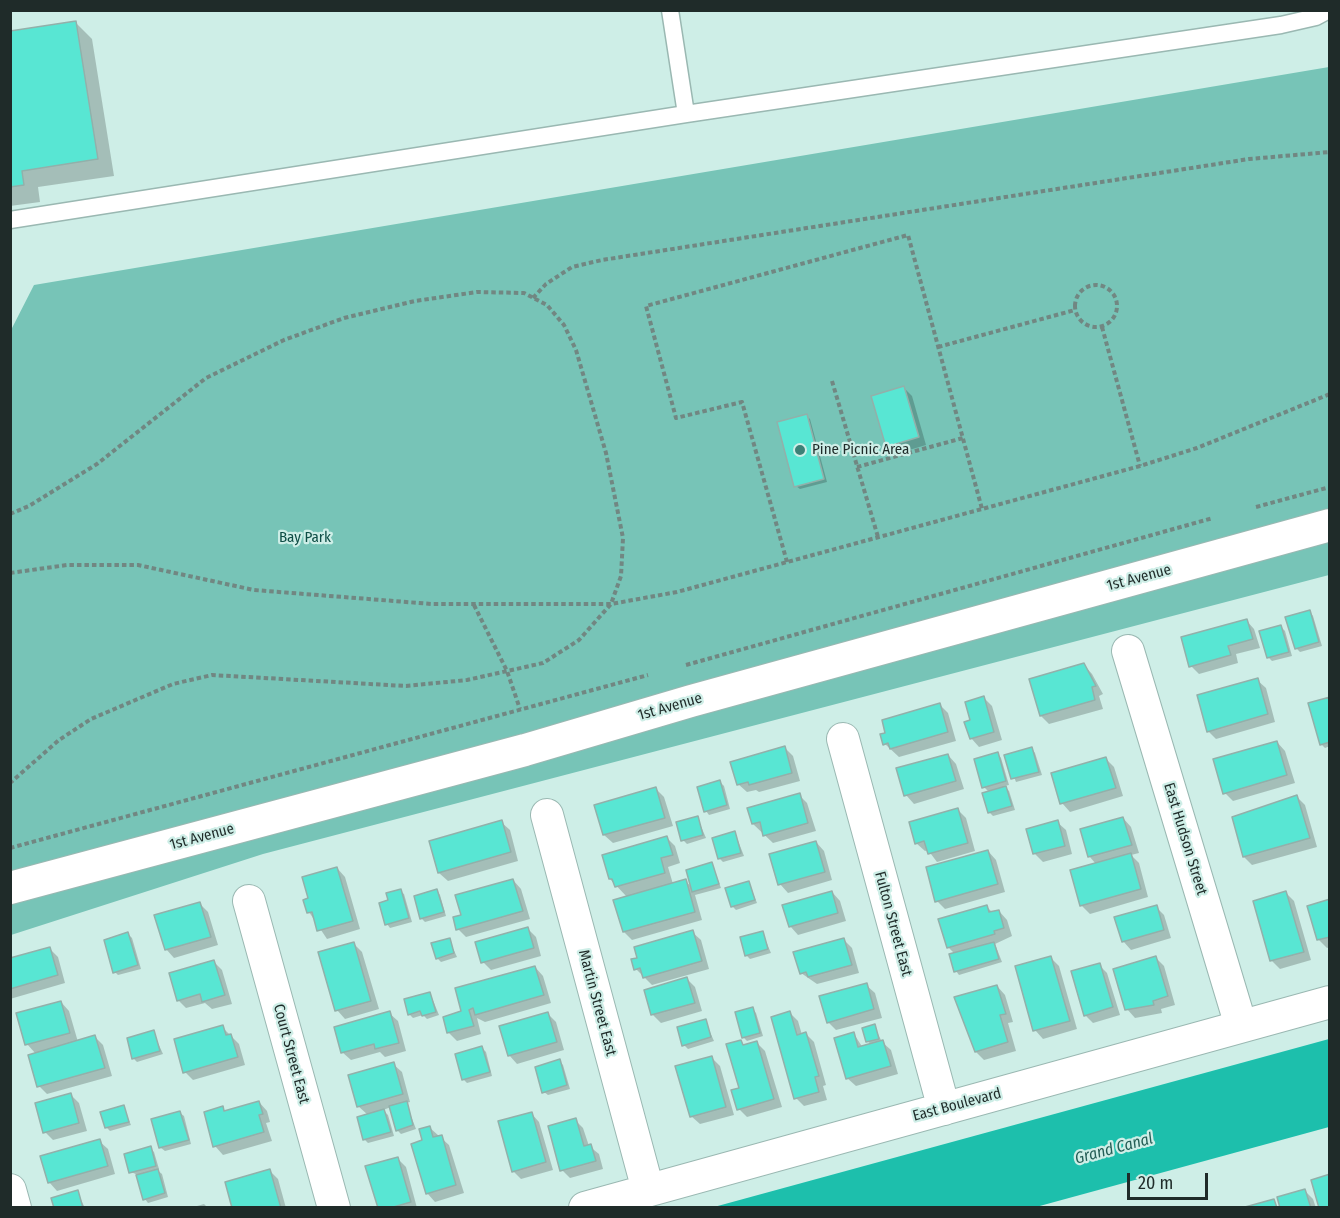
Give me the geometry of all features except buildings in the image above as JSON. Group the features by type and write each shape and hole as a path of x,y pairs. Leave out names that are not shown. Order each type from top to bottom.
{"street":[{"name":"1st Avenue","path":"10,888 525,750 703,698 1329,525"},
{"name":"East Hudson Street","path":"1128,651 1241,1026"},
{"name":"Fulton Street East","path":"843,739 944,1109"},
{"name":"Martin Street East","path":"547,815 648,1190"},
{"name":"Court Street East","path":"249,901 334,1208"},
{"name":"East Boulevard","path":"585,1208 1329,1002"},
{"path":"10,1190 15,1208"}],"lane":[{"path":"670,10 686,114"},
{"path":"10,220 686,114 1281,25 1325,14"}],"path":[{"path":"533,298 546,284 572,267 602,260 1238,160 1329,152"},
{"path":"787,562 742,402 676,418 646,306 908,235 982,509"},
{"path":"1093,284 1107,287 1116,297 1117,311 1109,323 1102,327 1082,322 1075,310 1077,296 1081,290 1093,284"},
{"path":"10,514 29,506 97,464 206,378 284,340 344,318 415,301 477,292 524,293 547,305 568,334 588,386 606,453 624,538 621,576 612,604 579,640 543,663 467,680 406,686 212,675 172,684 128,701 83,724 59,740 10,783"},
{"path":"938,346 1075,310"},
{"path":"1102,327 1140,466"},
{"path":"832,381 878,537"},
{"path":"10,573 67,566 138,566 255,590 432,604 612,604 651,599 1140,466 1197,448 1329,394"},
{"path":"857,467 963,438"},
{"path":"1256,507 1329,487"},
{"path":"686,665 1213,518"},
{"path":"474,605 507,671 520,709"},
{"path":"10,848 648,675"}],"green space":[{"name":"Bay Park","path":"1329,67 1329,575 263,854 11,935 10,332 34,285"}],"water":[{"name":"Grand Canal","path":"1329,1039 1329,1127 1036,1207 714,1207"}],"place":[{"name":"Pine Picnic Area","path":"800,450"}]}
